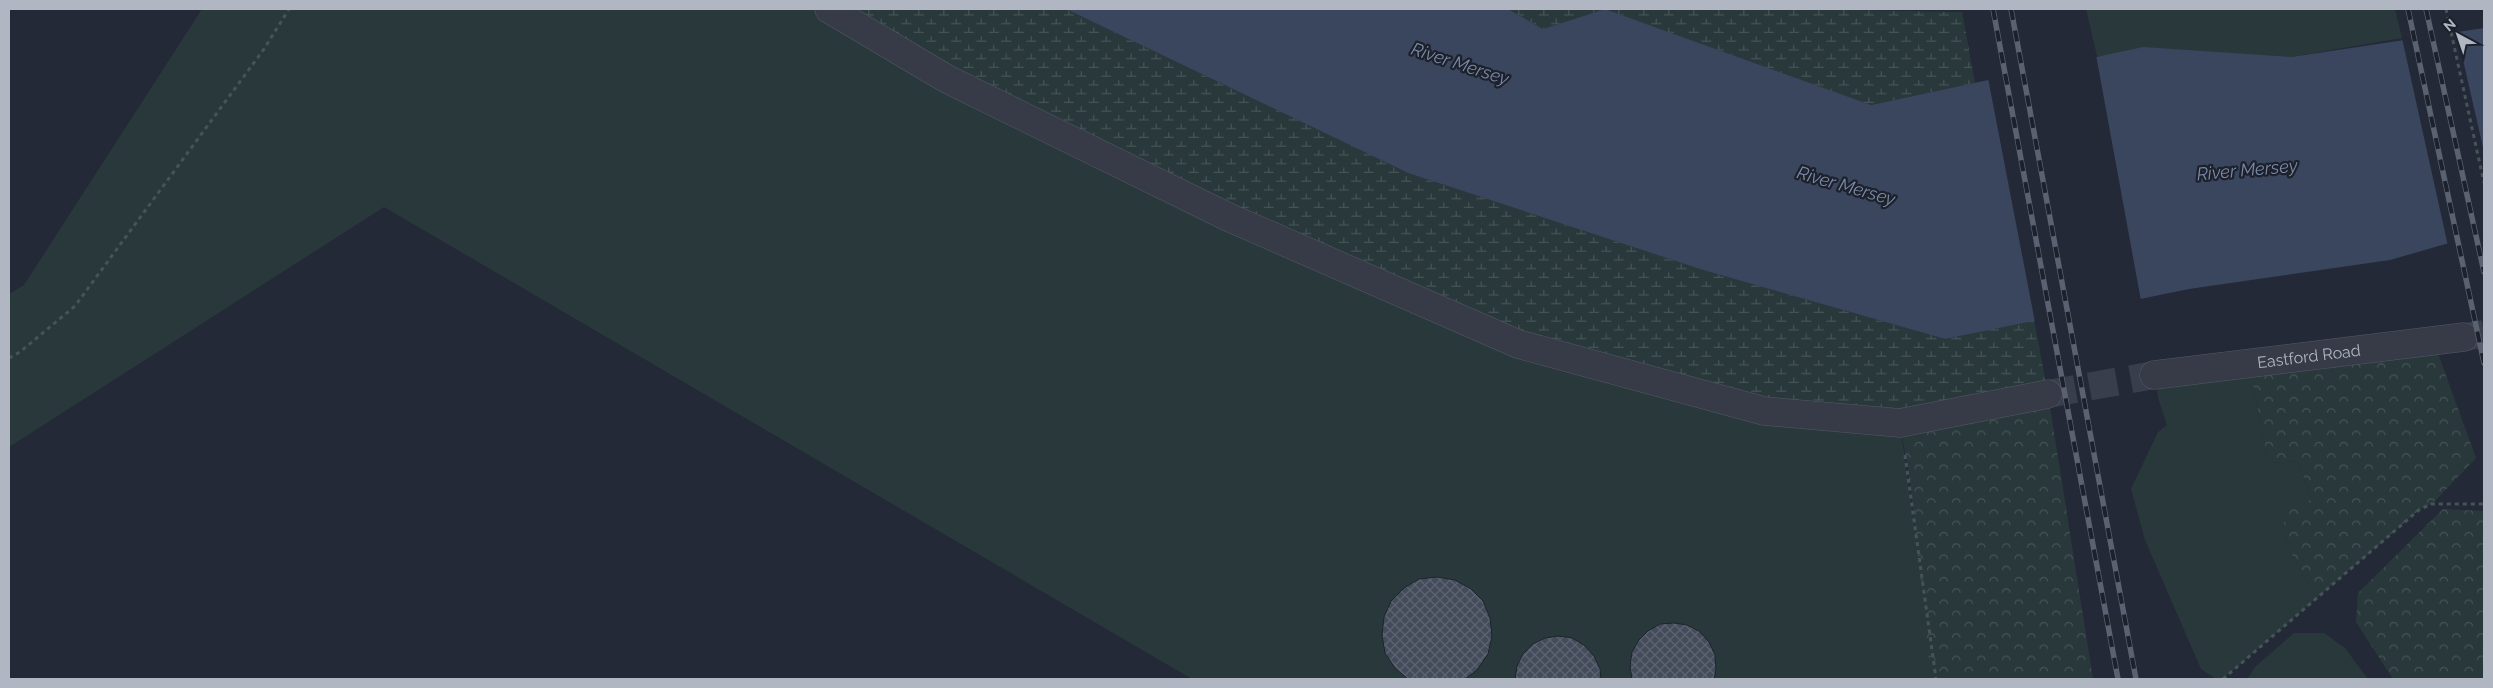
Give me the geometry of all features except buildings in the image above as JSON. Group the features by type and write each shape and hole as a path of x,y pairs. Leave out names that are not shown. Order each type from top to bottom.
{"street":[{"path":"829,9 947,79 1219,213 1518,344 1764,411 1900,423 2048,394"},
{"name":"Eastford Road","path":"2154,375 2464,337"}],"path":[{"path":"9,358 20,352 75,306 264,49 289,9"},
{"path":"2446,9 2484,183"},
{"path":"1900,423 1936,679"},
{"path":"2223,679 2420,509 2432,504 2484,504"}],"green space":[{"path":"202,9 829,9 1900,423 1935,679 1192,679 384,207 9,447 9,294 24,285"},
{"path":"829,9 1066,9 1408,173 1703,270 1945,339 2034,320 2048,394 1900,423 1764,411 1518,344"},
{"path":"1508,9 1605,9 1543,29"},
{"path":"1605,9 1793,9 1962,12 1975,83 1870,105"},
{"path":"2086,9 2395,9 2402,38 2291,57 2097,56"},
{"path":"2433,340 2476,458 2432,504 2420,509 2317,598 2287,546 2282,509 2311,500 2298,461 2268,463 2249,363"},
{"path":"2249,363 2268,463 2298,461 2311,501 2282,509 2287,546 2317,598 2223,679 2216,679 2201,669 2145,540 2131,489 2158,432 2167,425 2159,401 2154,375"},
{"path":"2048,394 2093,679 1931,679 1910,482 1900,423"},
{"path":"2443,509 2484,511 2484,679 2393,679 2356,622 2358,593"},
{"path":"2294,633 2324,633 2345,648 2368,679 2247,679 2256,666"}],"water":[{"name":"River Mersey","path":"1066,9 1508,9 1543,29 1605,9 1871,105 2143,47 2291,57 2484,28 2484,233 2390,260 2189,289 1945,339 1703,270 1408,173"}],"pier":[{"path":"2456,29 2484,152 2484,236 2448,246 2402,38"},
{"path":"2096,55 2141,301 2035,322 1988,78"}],"tunnel":[{"path":"2464,337 2484,334"},
{"path":"2048,394 2154,375"}],"railway":[{"path":"1993,9 2118,679"},
{"path":"2011,9 2136,679"},
{"path":"2408,9 2484,363"},
{"path":"2426,9 2484,272"}]}
